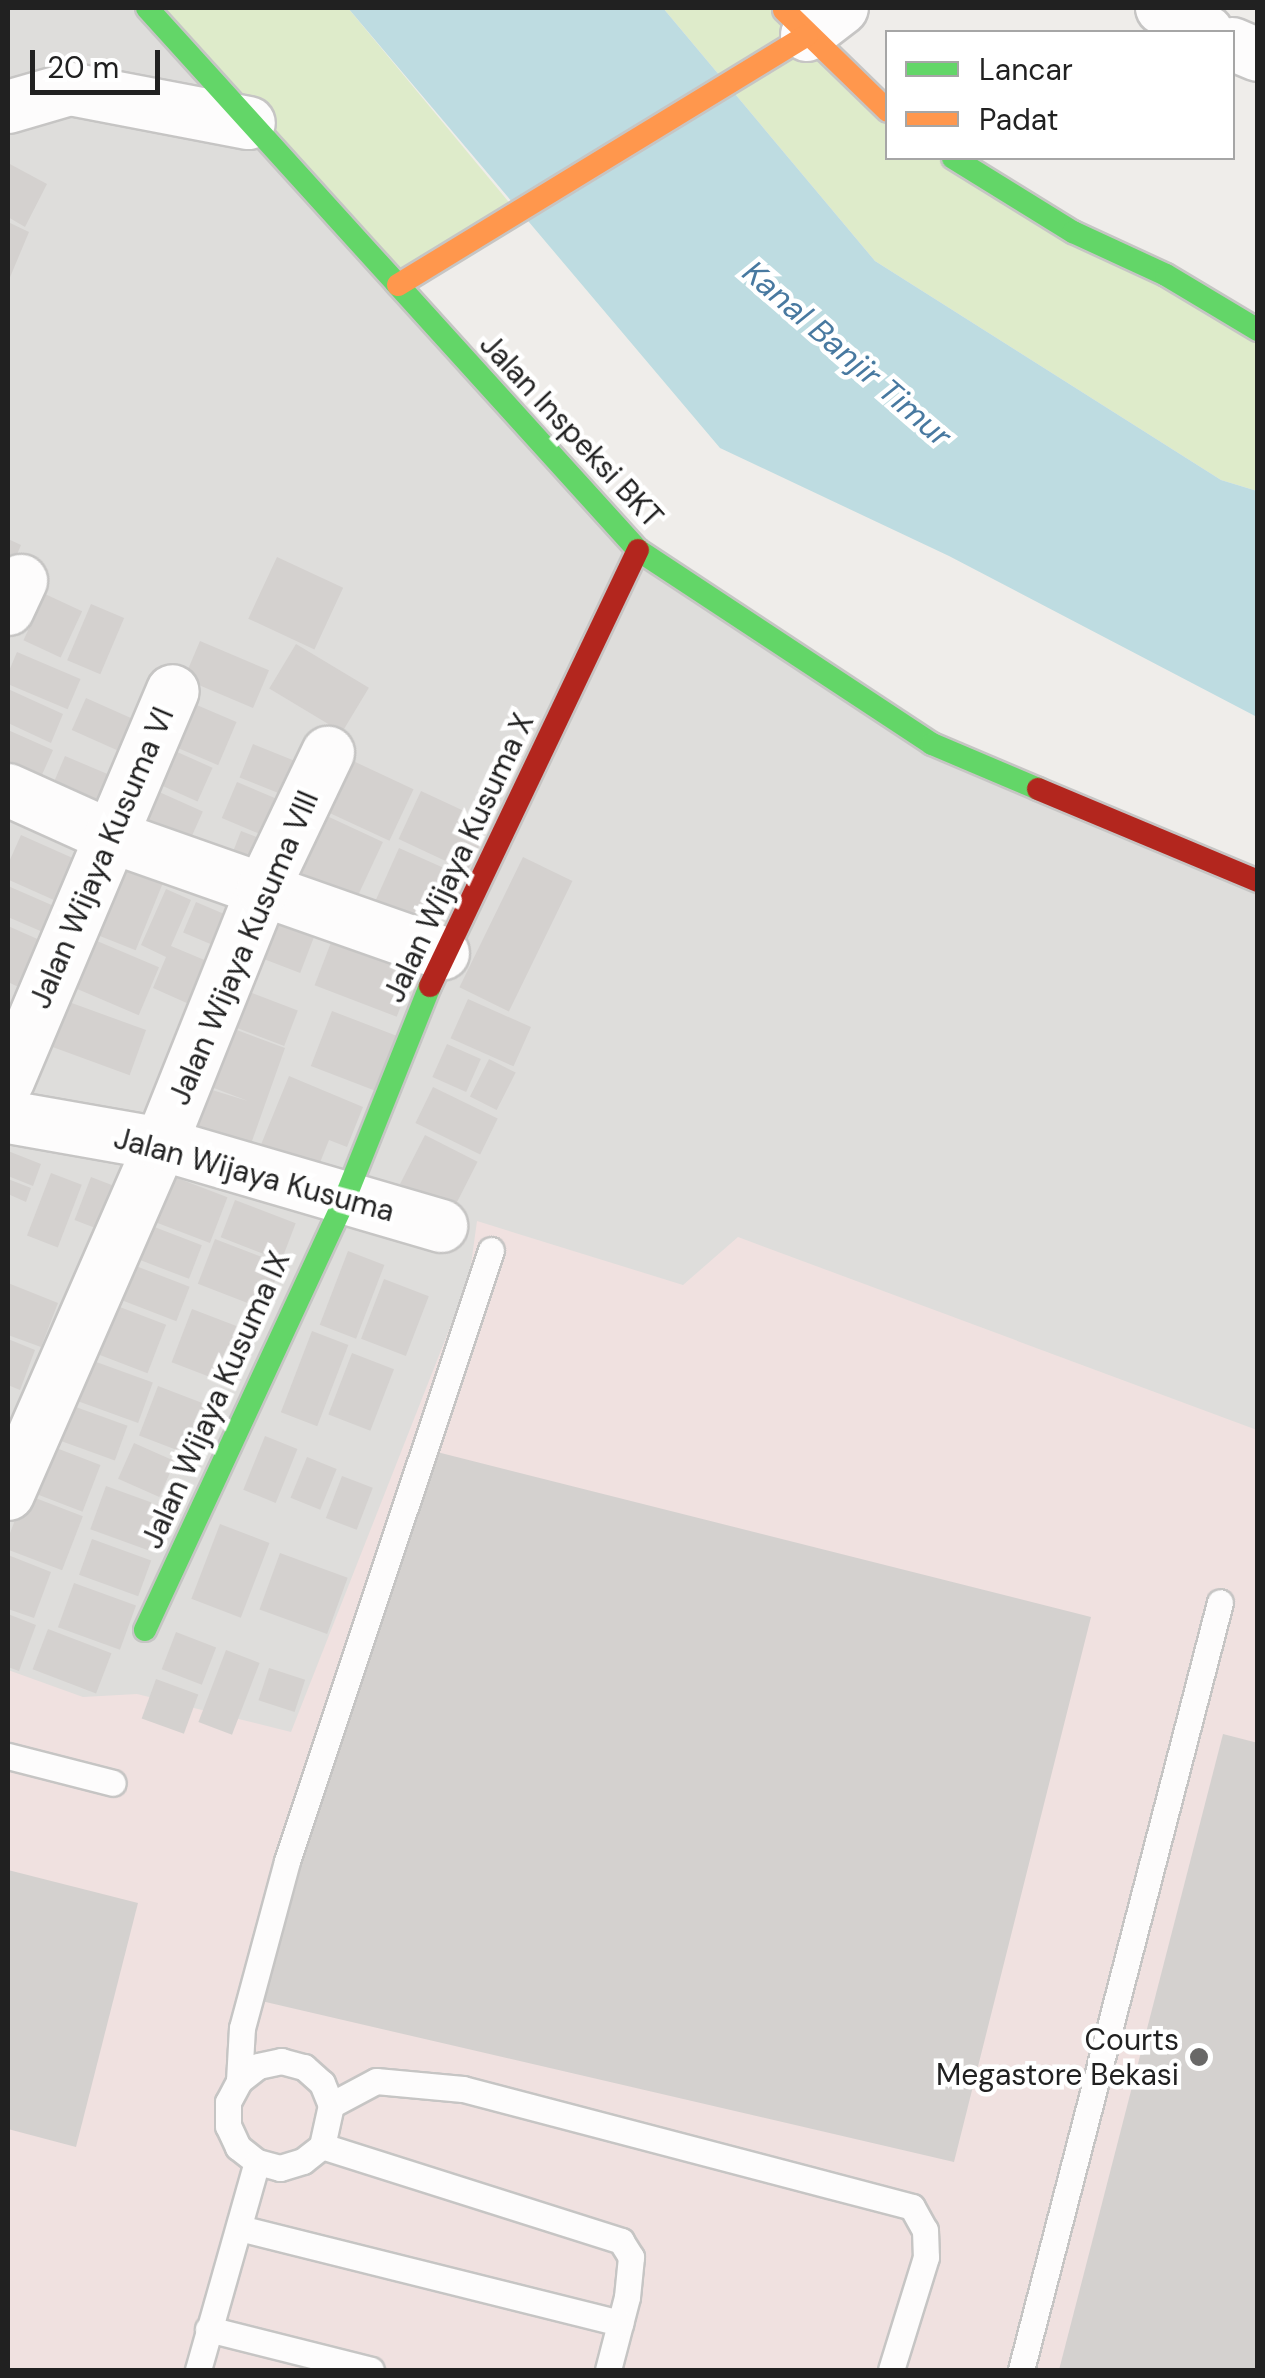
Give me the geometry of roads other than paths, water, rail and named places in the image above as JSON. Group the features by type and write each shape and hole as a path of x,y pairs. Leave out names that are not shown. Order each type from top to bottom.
{"street":[{"name":"Jalan Inspeksi BKT","path":"147,8 638,550 932,744 1258,881"},
{"path":"1162,8 1203,30"},
{"path":"398,285 801,26 885,107"},
{"path":"8,107 70,89 249,124"},
{"path":"956,160 1074,232 1166,275 1258,330"},
{"name":"Jalan Wijaya Kusuma X","path":"346,1196 443,952 638,550"},
{"name":"Jalan Wijaya Kusuma VI","path":"8,1081 173,690"},
{"name":"Jalan Wijaya Kusuma VIII","path":"8,1494 161,1144 262,889 328,753"},
{"path":"8,790 110,836 443,952"},
{"name":"Jalan Wijaya Kusuma","path":"8,1117 161,1144 442,1226"},
{"name":"Jalan Wijaya Kusuma IX","path":"144,1630 346,1196"}],"lane":[{"path":"239,2081 258,2066 282,2061 313,2075 331,2105 322,2146 303,2162 280,2168 257,2162 238,2147 228,2126 228,2102 239,2081 250,1984 491,1250"},
{"path":"1021,2370 1220,1602"},
{"path":"8,1756 113,1783"},
{"path":"331,2105 376,2081 462,2089 912,2207 925,2230 926,2256 892,2370"},
{"path":"322,2146 621,2242 630,2257 608,2370"},
{"path":"198,2370 257,2162"},
{"path":"239,2228 620,2323"},
{"path":"208,2329 371,2370"}],"water":[{"name":"Kanal Banjir Timur","path":"348,8 663,8 875,261 1221,480 1257,491 1257,717 949,556 720,448"}],"place":[{"name":"Courts Megastore Bekasi","path":"1199,2057"}]}
